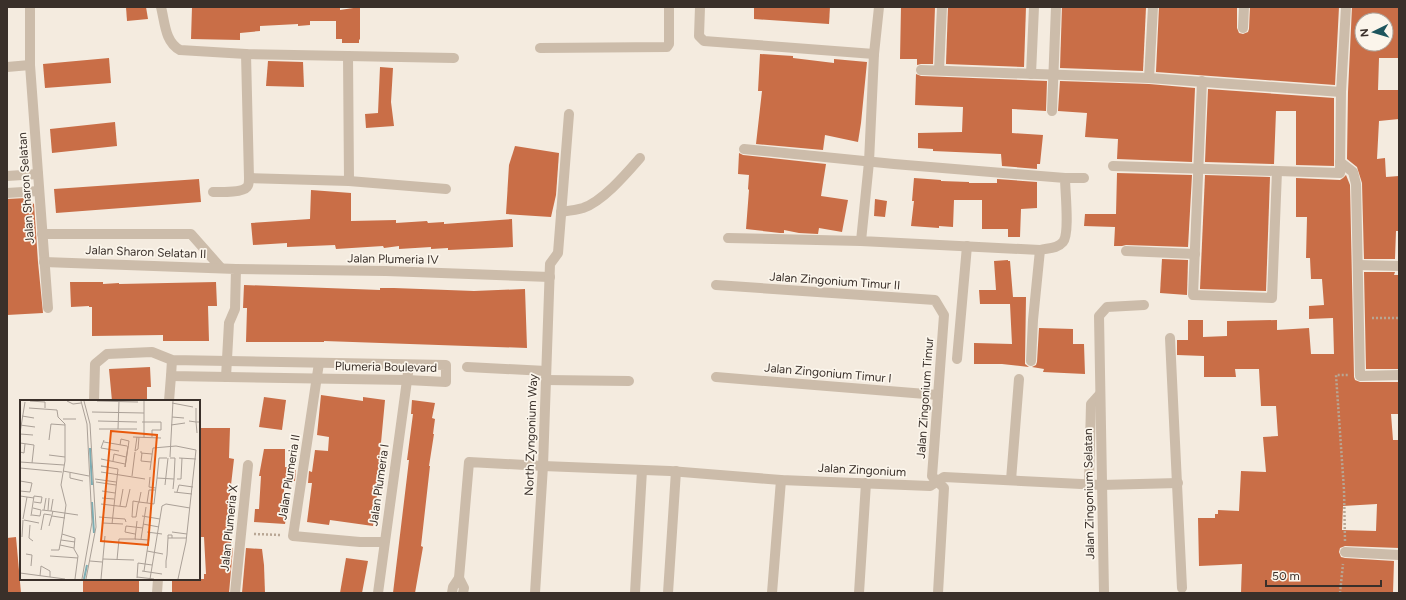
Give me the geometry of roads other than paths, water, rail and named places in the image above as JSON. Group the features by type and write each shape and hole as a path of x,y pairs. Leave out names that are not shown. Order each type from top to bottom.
{"street":[{"path":"7,67 30,65 30,7"},
{"path":"161,7 169,40 174,47 180,50 246,54 454,58"},
{"path":"540,48 667,47 669,44 669,7"},
{"path":"700,7 699,36 704,41 874,54"},
{"path":"861,241 869,162 874,54 879,7"},
{"path":"939,70 942,7"},
{"path":"1031,74 1034,7"},
{"path":"1052,111 1056,7"},
{"path":"1149,78 1153,7"},
{"path":"1243,28 1244,7"},
{"path":"1113,166 1340,173 1341,92 1346,7"},
{"path":"213,192 244,190 248,186 246,54"},
{"path":"348,56 349,181"},
{"name":"Jalan Sharon Selatan","path":"30,65 48,308"},
{"path":"921,70 1149,78 1341,92"},
{"path":"1202,81 1193,295 1272,298 1277,171"},
{"name":"North Zyngonium Way","path":"535,593 543,466 550,264 558,253 569,114"},
{"path":"744,149 869,162 1065,178 1084,178"},
{"path":"561,212 583,208 593,202 617,185 640,158"},
{"path":"1340,162 1353,172 1356,184 1360,376 1399,376"},
{"path":"7,176 38,174"},
{"path":"249,178 349,181 446,189"},
{"path":"728,238 861,241 1040,250 1057,247 1064,242 1068,228 1065,178"},
{"path":"7,193 39,191"},
{"name":"Jalan Sharon Selatan II","path":"42,234 191,234 221,268"},
{"path":"957,359 967,246"},
{"path":"1031,361 1033,320 1040,250"},
{"path":"1126,251 1195,254"},
{"name":"Jalan Sharon Selatan II","path":"44,262 221,268"},
{"path":"1358,265 1399,266"},
{"name":"Jalan Plumeria IV","path":"221,268 386,271 550,277"},
{"path":"226,377 229,323 235,309 236,269"},
{"name":"Jalan Zingonium Timur II","path":"716,285 935,300 944,315"},
{"name":"Jalan Zingonium Selatan","path":"1104,593 1099,316 1107,307 1144,305"},
{"name":"Jalan Zingonium Timur","path":"938,593 944,488 932,476 944,315"},
{"path":"1170,338 1182,588"},
{"path":"94,400 95,364 107,354 152,352 172,360 169,400"},
{"name":"Plumeria Boulevard","path":"171,376 446,382 446,365 172,360"},
{"name":"Jalan Plumeria II","path":"319,363 293,536 360,542 384,542"},
{"name":"Jalan Plumeria I","path":"378,593 409,365"},
{"path":"467,367 629,381"},
{"name":"Jalan Zingonium Timur I","path":"716,377 938,395"},
{"path":"1011,480 1019,379"},
{"name":"Jalan Zingonium Selatan","path":"1089,484 1091,404 1100,394"},
{"name":"Jalan Zingonium","path":"459,578 470,462 673,471 781,480 930,486 944,477 1101,485 1178,483"},
{"name":"Jalan Plumeria X","path":"235,593 248,465"},
{"path":"635,593 642,470"},
{"path":"668,593 673,471"},
{"path":"772,593 781,480"},
{"path":"859,593 866,483"},
{"path":"1345,552 1399,555"},
{"path":"452,593 452,587 459,578 464,588 464,593"},
{"path":"157,593 158,580"}]}
